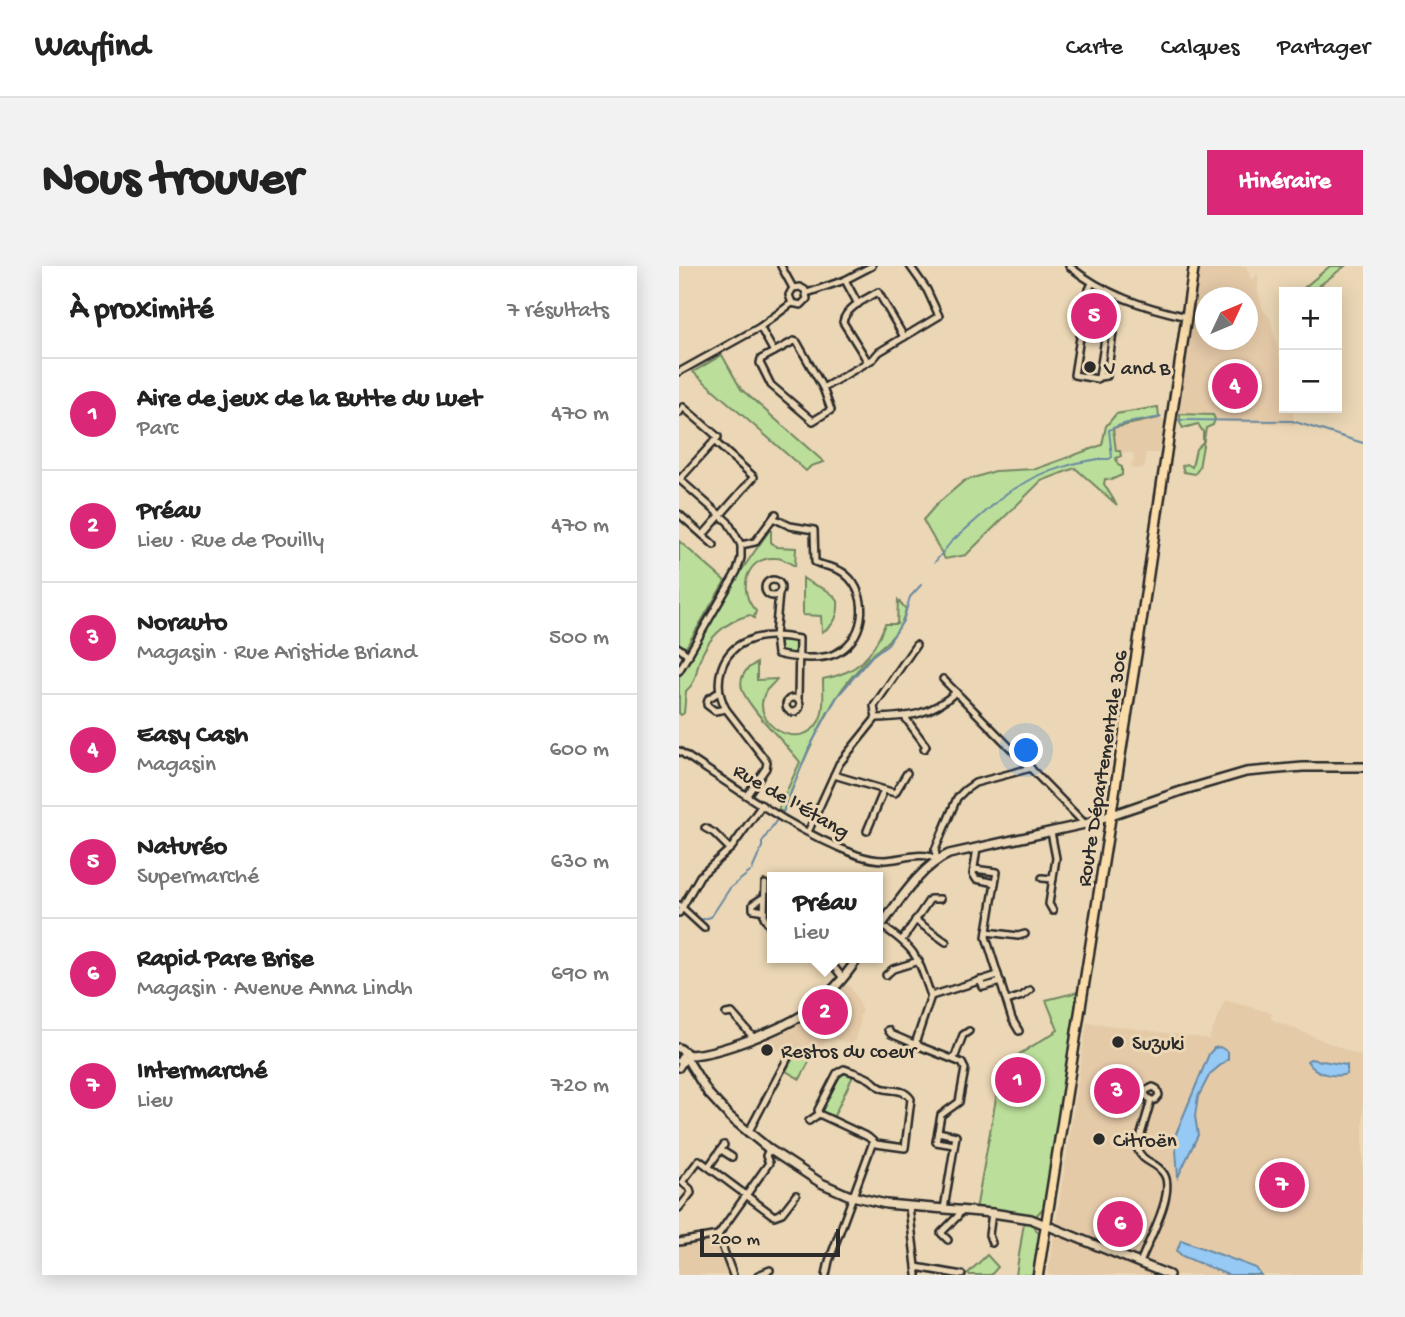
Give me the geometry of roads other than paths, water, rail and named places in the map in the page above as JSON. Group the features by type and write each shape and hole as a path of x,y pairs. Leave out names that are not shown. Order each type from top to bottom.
{"main road":[{"name":"Route Départementale 306","path":"1038,1275 1194,266"}],"street":[{"path":"781,266 793,288"},
{"path":"807,292 845,280 871,266"},
{"path":"823,388 939,316 927,289 909,266"},
{"path":"1069,266 1112,295 1145,308 1187,317"},
{"path":"845,280 858,304"},
{"path":"1092,282 1087,294 1074,375 1097,379 1107,376 1116,310 1109,306"},
{"path":"793,288 800,287 807,292"},
{"path":"793,288 789,295 792,303 797,306 804,304 807,292"},
{"path":"868,362 843,322 844,316 858,304 886,288"},
{"path":"878,292 904,337"},
{"path":"1099,377 1112,295"},
{"path":"679,372 760,327 792,303"},
{"path":"760,327 774,352"},
{"path":"1105,337 1109,341 1112,340"},
{"path":"794,341 797,342 823,388 831,410 813,421 771,385 760,363 761,359 774,352 794,341"},
{"path":"679,412 683,407 718,437 679,479 732,527 741,545 737,571 679,671"},
{"path":"703,535 754,477 714,441"},
{"path":"679,514 714,545"},
{"path":"741,545 755,542 775,516 790,526 814,530 815,562 832,566 852,581 860,596 862,620 846,646 829,656 777,654 775,637 779,593"},
{"path":"747,795 766,768 767,762 726,709 719,692 720,669 734,649 751,639 800,639 798,699"},
{"path":"876,718 874,706 916,645"},
{"path":"679,648 689,656"},
{"path":"943,679 1085,824"},
{"path":"719,692 708,699 707,705 715,711 726,709"},
{"path":"808,832 839,764 876,718 922,714 942,705 956,692"},
{"path":"904,716 926,746 924,749"},
{"name":"Rue de l'Étang","path":"679,751 808,832 867,858 895,860 926,855 937,860"},
{"path":"883,924 912,886 937,860 949,854 1085,824 1181,790 1246,772 1303,766 1363,767"},
{"path":"937,860 935,850 961,793 975,783 1031,768"},
{"path":"834,775 895,793 907,773"},
{"path":"867,831 884,790"},
{"path":"704,928 680,908 706,870 730,849 762,805"},
{"path":"705,828 730,849"},
{"path":"1051,832 1056,858 1049,904 1053,911"},
{"path":"977,848 973,874 976,878 995,883"},
{"path":"974,869 997,872 986,937 1015,1026 1020,1031"},
{"path":"1042,878 1053,879"},
{"path":"765,884 764,916 767,922"},
{"path":"764,897 753,904 753,909 767,908"},
{"path":"902,940 930,899 940,899"},
{"path":"915,920 946,942"},
{"path":"883,931 908,944 919,961 931,996 916,1035 919,1046"},
{"path":"987,932 1018,936 1025,934"},
{"path":"886,975 919,961"},
{"path":"831,963 843,978"},
{"path":"684,1056 723,1050 808,1011 843,978 854,963"},
{"path":"931,996 998,975"},
{"path":"980,980 983,986 1000,982"},
{"path":"1007,1002 1030,990"},
{"path":"726,1014 732,1013 753,1037"},
{"path":"888,1030 891,1034 962,1063 965,1069 959,1102 941,1115 938,1132 956,1136 944,1209"},
{"path":"954,1059 963,1035 969,1031"},
{"path":"748,1133 792,1050"},
{"path":"679,1068 684,1056"},
{"path":"684,1056 714,1101 748,1133 821,1183 854,1196 909,1207 992,1213 1046,1224 1169,1275"},
{"path":"844,1069 871,1080 876,1086 908,1094 911,1099 905,1148 873,1142 869,1137 819,1114 818,1110 837,1073 844,1069"},
{"path":"1140,1263 1168,1190 1164,1174 1145,1160 1137,1147 1151,1100"},
{"path":"810,1121 819,1114"},
{"path":"826,1275 873,1142"},
{"path":"709,1166 723,1147 731,1157"},
{"path":"769,1149 766,1156 769,1163"},
{"path":"769,1163 777,1164 784,1159"},
{"path":"679,1208 691,1193 681,1181 699,1160 774,1216 782,1213 796,1195"},
{"path":"679,1242 717,1235 769,1163"},
{"path":"909,1207 917,1275"},
{"path":"948,1240 941,1233 960,1211"},
{"path":"992,1213 989,1235 992,1243"},
{"path":"717,1235 733,1275"},
{"path":"916,1267 962,1275"},
{"path":"758,1275 770,1270"}],"water":[{"path":"1220,1047 1228,1052 1228,1059 1210,1074 1198,1097 1195,1116 1198,1135 1178,1177 1175,1136 1209,1054 1214,1048"},
{"path":"1310,1059 1347,1065 1347,1074 1330,1075 1319,1072 1307,1061"},
{"path":"1181,1240 1256,1268 1261,1275 1228,1275 1182,1256 1177,1251"}],"waterway":[{"path":"935,562 951,542 1007,493 1039,475 1076,463 1109,459 1112,457 1109,430 1128,423 1161,417"},
{"path":"1179,420 1292,421 1363,443"},
{"path":"783,812 809,748 837,697 872,656 888,644 903,621 910,597 921,585"},
{"path":"752,870 762,842 776,821"},
{"path":"700,920 711,917 730,888 750,872"},
{"path":"684,915 692,921"}],"place":[{"name":"Naturéo","path":"1094,316"},
{"name":"V and B","path":"1090,367"},
{"name":"Easy Cash","path":"1235,386"},
{"name":"Préau","path":"825,1012"},
{"name":"Suzuki","path":"1118,1042"},
{"name":"Restos du coeur","path":"767,1050"},
{"name":"Aire de jeux de la Butte du Luet","path":"1018,1080"},
{"name":"Norauto","path":"1117,1091"},
{"name":"Citroën","path":"1099,1139"},
{"name":"Intermarché","path":"1282,1185"},
{"name":"Rapid Pare Brise","path":"1120,1224"}]}
